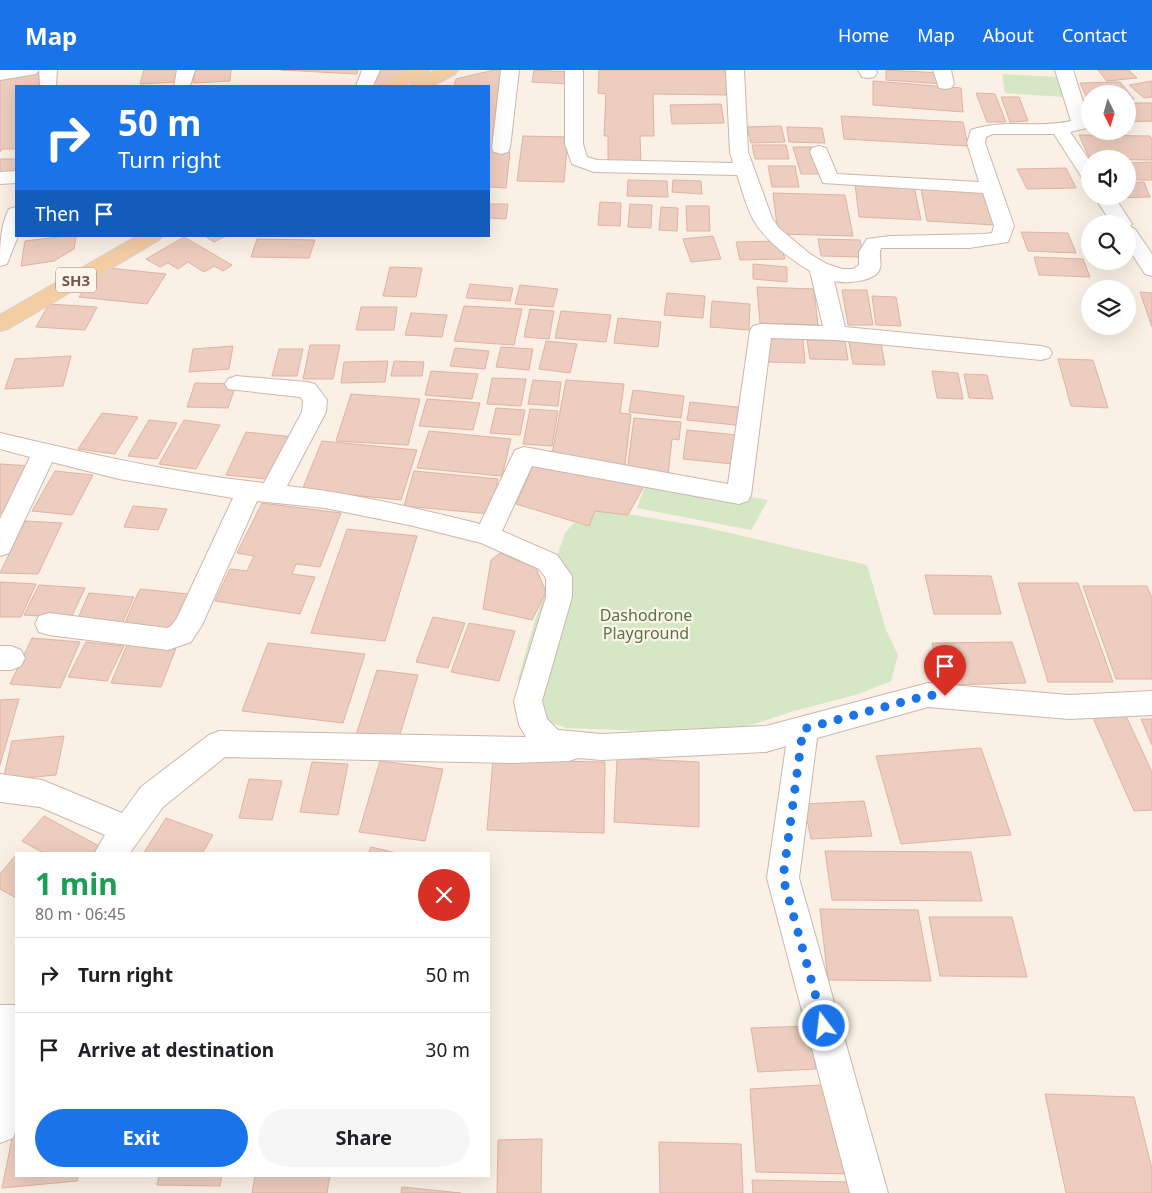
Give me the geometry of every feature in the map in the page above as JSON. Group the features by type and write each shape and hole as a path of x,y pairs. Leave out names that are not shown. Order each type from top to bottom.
{"main road":[{"path":"392,85 421,70"},
{"path":"421,85 449,70"},
{"name":"SH3","path":"0,305 115,237"},
{"name":"SH3","path":"0,324 150,237"}],"street":[{"path":"0,75 30,70"},
{"path":"48,70 48,85"},
{"path":"182,85 186,70"},
{"path":"365,85 371,70"},
{"path":"501,148 510,70"},
{"path":"574,70 574,144 579,160 594,166 745,169"},
{"path":"735,70 739,152 762,218 772,232 802,258 839,276 858,275 870,268 869,252 874,243 892,241 980,242 1001,238 1004,226 976,143 977,134 991,129 1059,128 1081,124 1064,70"},
{"path":"1059,128 1081,162"},
{"path":"819,152 830,180 991,188"},
{"path":"0,178 15,177"},
{"path":"0,260 15,216"},
{"path":"1136,245 1152,270"},
{"path":"820,268 836,333"},
{"path":"487,535 524,456 739,495 761,331 836,333 1041,353"},
{"path":"49,624 168,639 181,634 188,625 260,492 314,412 315,400 307,390 236,384"},
{"path":"0,441 119,470 208,486 325,498 487,535 548,562 560,576 559,596 528,701 534,725 551,742 602,747"},
{"path":"0,546 45,452"},
{"path":"0,788 42,794 119,842 152,797 219,744 514,750 602,747 766,739 928,695 1068,707 1152,702"},
{"path":"803,729 783,878 869,1193"},
{"path":"0,1022 15,1022"},
{"path":"0,1125 15,1049"}],"green space":[{"path":"1002,74 1056,77 1064,97 1005,93"},
{"path":"647,480 768,500 751,530 637,508"},
{"name":"Dashodrone Playground","path":"583,510 634,515 704,527 867,565 886,630 898,655 891,681 859,694 794,711 748,726 646,731 566,728 538,718 527,706 518,679 534,623 565,533 574,523 589,525"}],"building":[{"path":"144,70 182,70 179,82 140,84"},
{"path":"195,70 231,70 230,81 193,83"},
{"path":"281,70 358,70 357,74"},
{"path":"379,70 409,70 381,85 371,85"},
{"path":"494,70 504,70 494,150 490,150 490,85 454,85 456,79"},
{"path":"534,70 572,72 570,84 532,82"},
{"path":"599,70 727,70 730,95 653,94 654,136 640,136 641,163 608,163 608,136 604,136 606,94 598,93"},
{"path":"886,70 942,73 943,84 886,80"},
{"path":"1098,70 1129,70 1137,78 1107,81"},
{"path":"43,72 39,85 15,85 15,149 2,149 0,152 0,77"},
{"path":"873,81 961,88 963,112 873,105"},
{"path":"1152,81 1152,97 1144,98 1136,91 1136,85 1129,85"},
{"path":"1120,82 1122,85 1081,85 1080,83"},
{"path":"976,93 995,94 1006,122 987,122"},
{"path":"1001,97 1019,97 1028,121 1010,122"},
{"path":"1136,103 1152,103 1152,121 1136,122"},
{"path":"721,104 724,123 672,124 670,105"},
{"path":"841,116 963,122 968,146 844,139"},
{"path":"781,126 785,142 751,143 747,127"},
{"path":"787,127 822,128 825,143 789,142"},
{"path":"523,136 568,137 564,182 517,181"},
{"path":"1136,136 1150,136 1152,140 1152,160 1136,160 1136,150 1086,150 1081,140 1136,140"},
{"path":"752,145 786,145 789,159 755,159"},
{"path":"793,147 812,147 820,174 801,174"},
{"path":"490,152 510,152 506,188 490,187"},
{"path":"0,159 15,159 15,167 12,174 0,175"},
{"path":"1152,162 1152,180 1136,180 1136,163"},
{"path":"768,166 795,166 799,187 772,187"},
{"path":"1066,168 1076,188 1027,189 1017,169"},
{"path":"628,180 667,181 668,197 627,196"},
{"path":"673,180 701,181 702,194 672,192"},
{"path":"1136,182 1144,182 1150,197 1136,197"},
{"path":"855,184 914,186 921,220 859,217"},
{"path":"921,189 986,192 994,225 927,221"},
{"path":"773,193 845,195 853,236 778,234"},
{"path":"600,202 621,203 620,226 598,225"},
{"path":"490,204 508,204 506,219 490,218"},
{"path":"630,204 652,205 651,228 628,227"},
{"path":"686,206 709,206 710,231 687,231"},
{"path":"661,207 678,208 677,231 659,230"},
{"path":"1021,232 1068,233 1076,253 1028,251"},
{"path":"713,236 721,259 691,262 683,239"},
{"path":"76,237 74,249 54,261 21,266 25,241"},
{"path":"184,237 232,265 223,271 214,266 204,272 188,262 178,269 168,263 160,267 146,259"},
{"path":"206,237 224,237 214,242"},
{"path":"257,239 315,240 309,258 251,257"},
{"path":"818,239 860,240 863,257 821,256"},
{"path":"780,241 785,259 740,260 736,242"},
{"path":"1034,257 1081,259 1081,270 1087,270 1090,277 1039,275"},
{"path":"753,264 787,267 787,282 753,279"},
{"path":"99,267 166,274 147,304 79,297"},
{"path":"390,267 422,268 416,297 383,296"},
{"path":"470,284 513,288 510,301 466,298"},
{"path":"520,285 558,289 553,307 515,304"},
{"path":"757,287 814,289 818,325 760,323"},
{"path":"842,290 867,290 873,325 848,325"},
{"path":"1140,292 1152,293 1152,327"},
{"path":"667,293 705,296 703,318 664,315"},
{"path":"872,296 896,297 901,326 876,325"},
{"path":"712,301 750,304 749,330 710,327"},
{"path":"49,304 97,307 85,330 36,327"},
{"path":"464,306 522,309 514,345 454,341"},
{"path":"361,307 397,307 394,330 356,330"},
{"path":"530,309 554,311 549,339 524,337"},
{"path":"561,311 611,315 606,342 555,338"},
{"path":"411,313 447,315 442,337 405,335"},
{"path":"618,318 661,322 658,347 614,343"},
{"path":"767,338 803,339 805,363 769,362"},
{"path":"807,340 845,341 848,360 810,359"},
{"path":"546,341 577,344 570,373 539,369"},
{"path":"849,342 881,343 885,365 853,364"},
{"path":"310,345 340,345 333,379 303,379"},
{"path":"233,346 229,369 189,372 193,349"},
{"path":"501,347 533,349 529,370 496,367"},
{"path":"455,348 489,351 485,369 450,366"},
{"path":"279,349 303,349 297,376 272,376"},
{"path":"71,356 63,386 5,389 15,359"},
{"path":"1058,359 1093,360 1108,408 1071,406"},
{"path":"388,361 385,382 341,383 344,362"},
{"path":"394,361 424,362 422,376 391,376"},
{"path":"431,371 478,374 472,399 425,395"},
{"path":"932,371 958,373 963,399 937,398"},
{"path":"964,374 987,375 993,399 969,398"},
{"path":"492,378 526,379 521,406 487,404"},
{"path":"533,380 561,382 558,406 528,404"},
{"path":"566,380 624,384 620,413 631,414 625,465 551,459"},
{"path":"195,383 236,384 228,408 187,407"},
{"path":"633,390 684,396 681,418 629,412"},
{"path":"351,394 420,399 408,445 336,441"},
{"path":"427,399 480,403 473,430 419,426"},
{"path":"690,402 746,408 745,426 687,420"},
{"path":"496,408 525,410 520,435 490,433"},
{"path":"530,409 558,411 552,446 523,444"},
{"path":"102,413 138,417 115,454 78,449"},
{"path":"634,418 681,422 679,440 672,439 668,475 627,472"},
{"path":"149,420 177,423 157,459 128,456"},
{"path":"184,420 220,425 196,469 159,464"},
{"path":"687,430 737,435 733,464 683,459"},
{"path":"429,431 511,439 502,476 417,468"},
{"path":"246,432 294,437 276,480 226,475"},
{"path":"322,441 417,450 401,500 302,490"},
{"path":"535,461 645,484 628,515 595,511 589,526 516,504"},
{"path":"0,464 32,466 7,514 0,514"},
{"path":"55,471 93,475 72,515 32,511"},
{"path":"414,471 498,479 490,514 404,506"},
{"path":"262,503 341,513 320,567 296,564 292,574 315,577 300,614 215,601 230,569 247,571 254,556 237,553"},
{"path":"133,506 167,509 158,530 124,527"},
{"path":"25,521 62,523 38,574 0,573"},
{"path":"347,529 417,536 385,641 311,633"},
{"path":"500,553 536,568 546,592 532,620 483,609 491,560"},
{"path":"925,575 991,576 1001,614 934,614"},
{"path":"0,582 36,584 21,617 0,617"},
{"path":"1018,583 1078,583 1113,682 1048,682"},
{"path":"39,585 85,588 71,618 24,615"},
{"path":"1083,586 1147,586 1152,598 1152,679 1116,679"},
{"path":"140,589 188,594 173,631 123,627"},
{"path":"89,593 134,597 120,628 75,625"},
{"path":"433,617 465,623 448,668 416,662"},
{"path":"469,623 515,631 499,681 451,672"},
{"path":"32,638 80,642 60,688 10,684"},
{"path":"86,642 124,646 107,681 68,677"},
{"path":"1012,642 1026,683 943,685 932,643"},
{"path":"268,643 365,654 343,723 242,711"},
{"path":"127,645 176,648 161,687 111,683"},
{"path":"377,670 418,675 398,741 356,735"},
{"path":"19,699 0,765 0,700"},
{"path":"1126,716 1152,772 1152,810 1134,811 1093,718"},
{"path":"1141,719 1152,719 1152,745"},
{"path":"64,736 56,775 3,780 12,741"},
{"path":"981,748 1011,835 901,844 876,756"},
{"path":"617,758 699,762 699,827 614,822"},
{"path":"493,760 605,762 604,833 487,830"},
{"path":"380,761 443,769 425,841 359,832"},
{"path":"312,762 348,764 338,815 300,812"},
{"path":"249,779 282,781 272,820 239,818"},
{"path":"864,801 872,836 811,839 804,804"},
{"path":"44,816 106,850 104,852 41,852 22,841"},
{"path":"166,818 213,835 203,852 144,852"},
{"path":"371,847 392,852 369,852"},
{"path":"825,851 971,852 982,901 832,900"},
{"path":"15,856 15,897 0,889 0,874"},
{"path":"820,909 918,910 931,981 828,980"},
{"path":"929,917 1012,917 1027,977 940,976"},
{"path":"809,1026 816,1069 758,1072 751,1028"},
{"path":"821,1085 844,1128 852,1174 756,1172 750,1089"},
{"path":"1045,1094 1134,1097 1152,1169 1152,1193 1066,1193"},
{"path":"14,1129 15,1177 78,1177 77,1181 2,1188"},
{"path":"542,1139 541,1193 497,1193 498,1140"},
{"path":"659,1142 741,1144 743,1193 660,1193"},
{"path":"159,1177 222,1177 220,1186 157,1185"},
{"path":"255,1177 330,1177 327,1193 252,1193"},
{"path":"752,1180 853,1182 855,1193 753,1193"},
{"path":"402,1187 461,1193 401,1193"}],"route":[{"path":"824,1026 783,878 803,729 928,695 945,696"}]}
